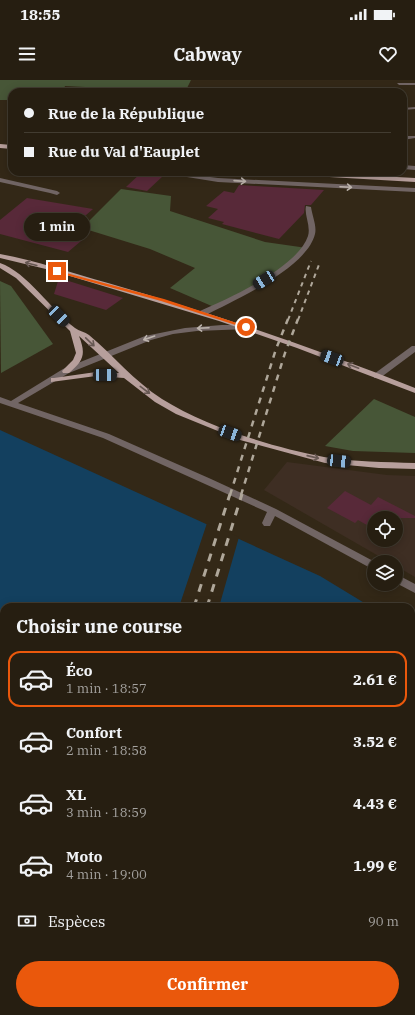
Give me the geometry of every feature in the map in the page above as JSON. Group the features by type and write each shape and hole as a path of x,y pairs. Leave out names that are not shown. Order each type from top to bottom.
{"main road":[{"path":"337,176 415,180"},
{"path":"0,256 163,300 203,313 246,327 415,391"},
{"path":"0,265 18,277 73,330 85,336 126,376 158,400 179,412 205,424 276,448 325,460 379,465 415,466"},
{"path":"66,371 78,360 80,352 80,344 73,330"},
{"path":"54,380 96,374 126,376"}],"street":[{"path":"399,84 415,84"},
{"path":"188,176 218,180 415,190"},
{"path":"0,180 28,185 38,190 57,193"},
{"path":"203,313 271,276 291,263 307,248 312,234 308,207"},
{"path":"12,404 32,389 54,380 66,371 148,338 187,329 206,327 246,327"},
{"path":"377,376 415,348"},
{"path":"0,400 35,415 106,436 273,511 367,562"},
{"path":"267,523 273,511"},
{"path":"403,582 415,589"}],"shaded area":[{"path":"287,462 387,475 415,476 415,577 403,570 403,555 377,555 264,490"}],"green space":[{"path":"0,80 191,80 187,88 105,88 65,86 64,88 8,88 8,100 0,100"},
{"path":"121,189 171,196 170,211 265,242 307,248 274,273 214,307 170,288 195,268 150,249 82,228"},
{"path":"0,281 11,286 53,344 1,373"},
{"path":"374,399 415,417 415,453 353,451 325,446"}],"water":[{"path":"0,430 320,576 364,603 0,603"}],"pier":[{"path":"207,523 239,537 220,603 180,603"}],"building":[{"path":"138,176 163,176 147,191 126,187"},
{"path":"239,185 324,190 311,205 305,205 304,213 279,239 222,224 224,222 208,218 218,209 206,206 224,191 234,193"},
{"path":"27,198 93,209 71,228 89,232 85,236 87,236 68,252 0,234 0,220"},
{"path":"59,278 123,298 106,310 54,294"},
{"path":"345,491 371,505 378,497 415,516 415,518 403,518 403,511 367,511 367,525 358,520 355,523 327,508"}],"railway":[{"path":"288,320 311,261"},
{"path":"298,320 320,262"},
{"path":"230,495 276,349 288,319"},
{"path":"241,495 285,353 298,319"},
{"path":"195,603 230,494"},
{"path":"208,603 242,494"}],"route":[{"path":"57,271 163,300 246,327"}]}
